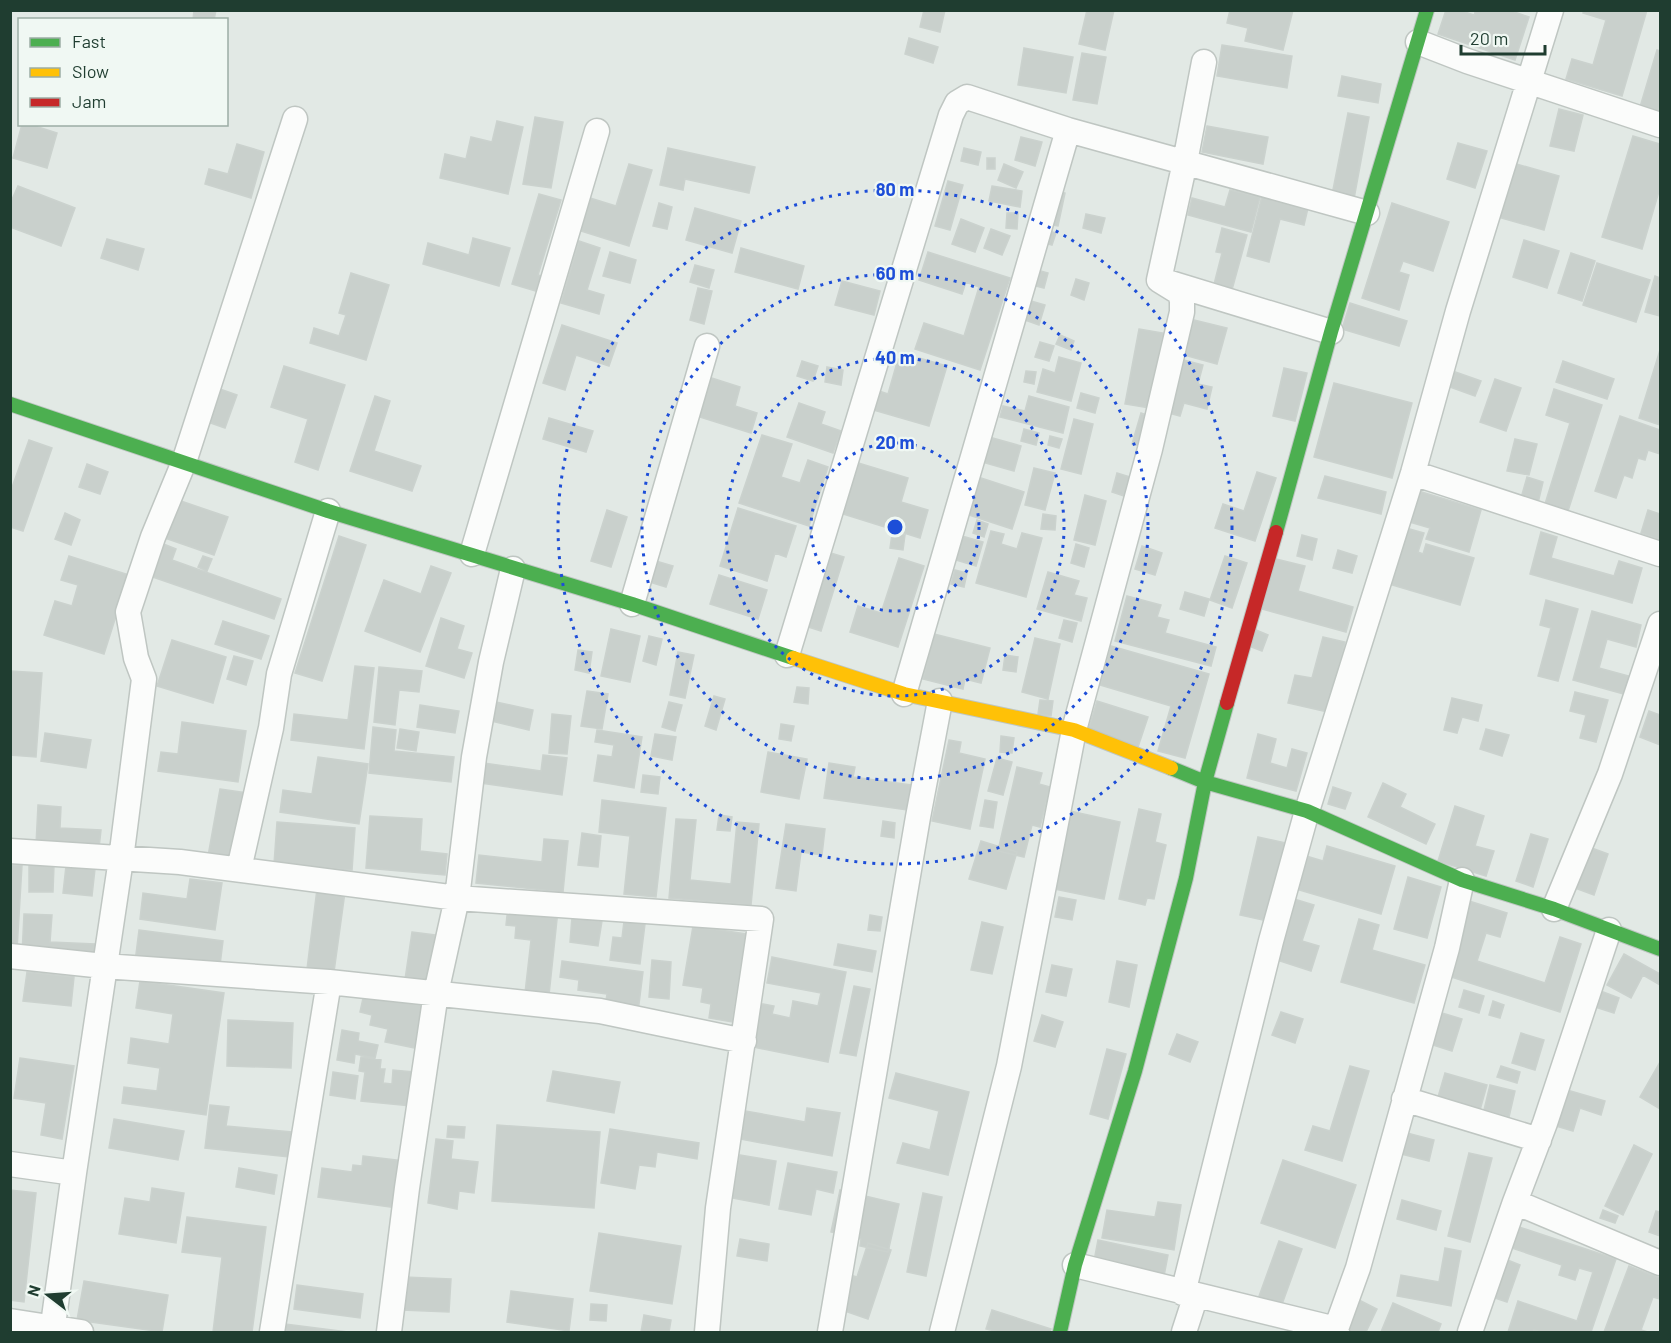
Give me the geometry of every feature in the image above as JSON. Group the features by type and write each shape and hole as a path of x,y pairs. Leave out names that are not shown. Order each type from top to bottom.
{"street":[{"path":"1060,1332 1075,1265 1135,1071 1186,878 1205,782 1331,332 1427,10"},
{"path":"1184,1332 1190,1294 1270,941 1307,811 1413,473 1458,311 1551,10"},
{"path":"1418,42 1467,62 1660,125"},
{"path":"1159,280 1204,62"},
{"path":"787,655 951,115 957,103 967,96 1068,130 1367,213"},
{"path":"52,1330 121,859 144,679 136,658 128,612 153,537 184,462 295,119"},
{"path":"904,694 1068,130"},
{"path":"472,554 597,131"},
{"path":"1159,280 1331,332"},
{"path":"942,1332 1009,1066 1074,730 1150,449 1182,312 1180,293 1159,280"},
{"path":"632,604 707,346"},
{"path":"10,404 328,512 632,604 904,694 1074,730 1205,782 1307,811 1462,880 1554,909 1660,949"},
{"path":"1413,473 1660,554"},
{"path":"239,869 271,728 279,674 328,512"},
{"path":"389,1332 407,1188 436,993 457,898 474,757 491,662 513,569"},
{"path":"1554,909 1610,774 1660,624"},
{"path":"830,1332 940,701"},
{"path":"10,851 180,862 457,898 761,919 718,1208 707,1332"},
{"path":"1075,1265 1336,1331 1358,1268 1447,948 1462,880"},
{"path":"1470,1332 1539,1140 1609,930"},
{"path":"10,956 104,966 329,982 600,1011 744,1041"},
{"path":"272,1332 329,982"},
{"path":"1404,1099 1539,1140"},
{"path":"10,1164 74,1173"},
{"path":"1515,1202 1660,1263"},
{"path":"10,1321 52,1330 81,1332"}],"building":[{"path":"194,10 216,10 214,18 193,18"},
{"path":"924,10 945,10 940,32 920,27"},
{"path":"1087,10 1114,10 1105,50 1079,44"},
{"path":"1230,10 1293,10 1283,50 1245,41 1248,28 1227,23"},
{"path":"1446,10 1459,10 1474,15 1476,10 1509,10 1529,17 1515,60 1438,34"},
{"path":"1584,10 1647,10 1622,96 1566,79 1572,59 1593,65 1606,20 1583,13"},
{"path":"909,38 938,47 933,63 905,54"},
{"path":"1222,45 1292,56 1287,88 1217,76"},
{"path":"1024,48 1073,57 1066,93 1018,85"},
{"path":"1657,50 1660,51 1658,112 1640,107"},
{"path":"1082,53 1106,57 1097,104 1073,100"},
{"path":"1342,76 1381,84 1378,103 1338,96"},
{"path":"1559,109 1583,115 1574,151 1550,146"},
{"path":"1348,113 1369,117 1354,199 1332,195"},
{"path":"535,117 563,122 551,188 523,184"},
{"path":"497,121 523,127 508,194 440,178 445,154 466,159 471,137 492,142"},
{"path":"21,126 35,126 57,133 47,168 13,158"},
{"path":"1207,126 1268,137 1263,164 1202,152"},
{"path":"1633,136 1660,144 1660,188 1642,249 1602,237"},
{"path":"1021,137 1042,142 1035,166 1015,160"},
{"path":"1458,143 1487,151 1475,188 1447,179"},
{"path":"237,144 264,152 251,198 205,184 209,169 228,174"},
{"path":"668,148 755,167 749,193 685,179 683,190 660,185"},
{"path":"964,148 981,152 978,165 961,161"},
{"path":"987,158 995,158 995,169 987,169"},
{"path":"1506,161 1559,176 1544,230 1491,215"},
{"path":"629,164 652,170 629,246 581,231 590,198 616,206"},
{"path":"1004,164 1023,172 1016,188 998,180"},
{"path":"948,181 963,185 950,230 935,226"},
{"path":"18,186 75,208 61,246 10,227 10,204"},
{"path":"992,186 1022,191 1020,207 989,201"},
{"path":"1052,190 1065,193 1058,226 1045,224"},
{"path":"1230,190 1260,197 1251,232 1188,215 1192,198 1225,207"},
{"path":"539,194 561,200 538,275 551,279 546,294 512,284"},
{"path":"1262,196 1308,208 1304,225 1280,219 1269,262 1247,256"},
{"path":"659,203 672,207 667,229 653,226"},
{"path":"1392,203 1449,222 1433,271 1403,261 1399,272 1409,275 1399,310 1362,298"},
{"path":"695,208 741,221 732,253 686,240"},
{"path":"1007,213 1018,213 1017,229 1006,228"},
{"path":"1086,214 1105,218 1101,233 1083,228"},
{"path":"961,219 984,228 975,252 952,244"},
{"path":"1222,228 1247,235 1230,297 1212,292 1222,253 1216,252"},
{"path":"991,229 1010,236 1002,255 984,248"},
{"path":"1045,230 1056,233 1052,245 1041,242"},
{"path":"473,238 510,248 499,286 423,264 428,243 469,255"},
{"path":"107,239 144,249 138,270 101,258"},
{"path":"1524,240 1559,251 1547,288 1513,277"},
{"path":"579,241 600,248 587,290 604,295 599,314 561,303"},
{"path":"741,248 804,266 798,289 735,272"},
{"path":"610,252 636,260 630,283 603,276"},
{"path":"928,252 1010,278 980,370 915,349 924,323 964,336 979,287 966,282 962,294 919,280"},
{"path":"1571,253 1595,261 1582,301 1558,293"},
{"path":"1597,263 1650,280 1636,322 1583,305"},
{"path":"695,265 714,270 709,288 690,282"},
{"path":"1037,270 1048,273 1044,288 1032,285"},
{"path":"351,273 389,285 366,360 310,343 314,328 339,336 346,315 339,313"},
{"path":"1655,276 1660,278 1660,316 1645,312"},
{"path":"1076,279 1089,283 1084,300 1071,295"},
{"path":"842,281 880,291 874,315 835,305"},
{"path":"698,288 712,291 704,324 690,320"},
{"path":"1031,301 1045,305 1039,325 1025,320"},
{"path":"1350,303 1407,321 1399,346 1342,329"},
{"path":"1194,320 1227,328 1217,364 1184,355"},
{"path":"562,325 617,343 609,366 576,355 565,390 543,383"},
{"path":"1139,329 1163,333 1149,408 1125,404"},
{"path":"1060,335 1074,341 1071,350 1056,344"},
{"path":"1040,342 1054,346 1049,361 1035,357"},
{"path":"1660,350 1660,425 1639,418"},
{"path":"1059,357 1081,363 1071,401 1037,392 1043,369 1055,373"},
{"path":"919,358 947,366 929,426 870,409 876,390 888,394 898,359 917,365"},
{"path":"1176,358 1203,365 1198,384 1212,387 1207,409 1184,403 1180,416 1161,411"},
{"path":"802,361 818,366 813,381 797,376"},
{"path":"1563,361 1614,379 1607,399 1556,382"},
{"path":"284,366 345,385 318,470 295,462 308,419 271,407"},
{"path":"827,367 843,370 841,385 825,382"},
{"path":"1284,368 1307,373 1295,421 1273,416"},
{"path":"1444,368 1481,381 1475,396 1439,383"},
{"path":"1026,371 1036,372 1034,384 1024,382"},
{"path":"696,373 740,387 735,406 757,413 751,433 684,412"},
{"path":"1495,379 1521,388 1506,431 1480,422"},
{"path":"1334,383 1412,403 1392,478 1314,457"},
{"path":"217,388 237,395 225,428 205,421"},
{"path":"1554,389 1602,405 1568,511 1545,504 1570,423 1546,415"},
{"path":"1081,393 1099,398 1095,413 1077,408"},
{"path":"375,396 390,401 374,451 421,466 412,491 350,471"},
{"path":"1029,396 1069,407 1063,433 1000,417 1003,406 1025,411"},
{"path":"799,403 825,412 821,424 841,431 833,453 787,437"},
{"path":"1141,413 1155,418 1147,448 1132,444"},
{"path":"1620,416 1660,430 1660,454 1648,450 1645,460 1638,458 1632,478 1624,475 1616,498 1595,491"},
{"path":"549,418 593,431 586,452 543,439"},
{"path":"1074,419 1093,424 1081,474 1061,469"},
{"path":"1024,429 1039,433 1036,445 1021,441"},
{"path":"762,435 792,444 781,477 800,483 808,460 828,467 809,526 739,503"},
{"path":"982,435 1021,446 1014,471 975,460"},
{"path":"1050,436 1062,439 1059,448 1048,445"},
{"path":"1515,439 1537,444 1529,475 1507,471"},
{"path":"29,440 52,448 23,531 10,527 10,493"},
{"path":"855,462 908,478 901,502 928,510 920,538 840,513"},
{"path":"87,464 108,472 100,494 79,487"},
{"path":"1034,468 1055,473 1045,510 1025,505"},
{"path":"1257,472 1276,478 1255,541 1215,528 1223,504 1244,511"},
{"path":"1117,473 1130,477 1124,496 1112,492"},
{"path":"1325,476 1386,492 1381,514 1318,498"},
{"path":"978,477 1024,492 1012,529 966,514"},
{"path":"1527,477 1543,482 1538,503 1521,498"},
{"path":"1415,490 1481,510 1469,552 1426,539 1430,528 1406,521"},
{"path":"1085,495 1106,501 1095,545 1074,540"},
{"path":"175,499 228,517 214,555 162,537"},
{"path":"738,508 796,526 786,557 775,553 767,581 720,566"},
{"path":"607,510 627,517 611,567 591,561"},
{"path":"1648,510 1660,514 1660,540 1641,533"},
{"path":"65,513 80,520 71,545 55,539"},
{"path":"1043,514 1056,516 1055,530 1041,529"},
{"path":"977,520 988,524 984,537 973,533"},
{"path":"1406,528 1424,533 1418,552 1423,554 1426,544 1474,558 1460,605 1389,584"},
{"path":"991,531 1004,534 1001,544 1017,549 1022,533 1042,538 1026,597 976,583"},
{"path":"1541,532 1557,537 1551,558 1614,576 1619,561 1642,568 1632,603 1530,574"},
{"path":"892,534 905,535 903,550 890,548"},
{"path":"1302,535 1317,539 1312,560 1297,556"},
{"path":"339,536 366,545 322,681 295,673"},
{"path":"962,536 983,542 976,566 956,560"},
{"path":"161,543 176,549 172,560 281,599 274,619 147,575"},
{"path":"1076,544 1089,548 1084,567 1071,563"},
{"path":"1142,546 1162,553 1155,575 1135,569"},
{"path":"1338,550 1357,556 1352,573 1333,568"},
{"path":"824,551 844,557 821,631 802,625"},
{"path":"69,556 129,575 104,654 44,635 55,601 72,606 78,585 61,580"},
{"path":"203,556 212,559 207,571 198,567"},
{"path":"1225,556 1247,563 1232,608 1210,600"},
{"path":"899,558 924,566 898,647 850,632 858,606 881,613"},
{"path":"649,559 673,566 666,587 643,580"},
{"path":"1276,559 1305,566 1298,591 1353,607 1346,632 1262,609"},
{"path":"431,566 451,573 420,652 365,631 384,580 421,594"},
{"path":"955,570 967,573 964,587 951,584"},
{"path":"1048,572 1079,581 1074,595 1087,598 1081,621 1037,609"},
{"path":"719,575 767,590 758,619 710,604"},
{"path":"1185,592 1209,599 1204,616 1180,609"},
{"path":"1127,596 1161,605 1157,617 1169,620 1165,633 1216,647 1211,666 1115,641"},
{"path":"1546,600 1578,609 1558,681 1538,676 1551,628 1540,625"},
{"path":"1592,611 1641,625 1636,647 1607,639 1599,668 1636,678 1631,696 1573,680"},
{"path":"441,618 464,626 457,649 472,653 464,678 426,666"},
{"path":"1064,620 1077,623 1072,642 1059,638"},
{"path":"223,621 269,636 261,659 215,644"},
{"path":"611,629 640,636 630,682 601,676"},
{"path":"1256,630 1268,635 1262,651 1249,646"},
{"path":"934,634 990,648 981,683 965,679 963,689 923,679"},
{"path":"649,636 662,639 656,665 643,661"},
{"path":"1323,637 1345,642 1328,712 1288,703 1295,675 1312,678"},
{"path":"1035,638 1060,644 1048,699 1022,692"},
{"path":"172,640 226,657 213,703 157,686"},
{"path":"1111,646 1209,674 1185,758 1158,751 1171,706 1100,685"},
{"path":"578,650 592,652 589,673 575,670"},
{"path":"678,652 694,655 685,698 670,695"},
{"path":"1005,655 1018,657 1016,672 1003,670"},
{"path":"234,656 253,661 246,685 227,679"},
{"path":"355,666 374,668 364,749 291,740 294,714 348,720"},
{"path":"379,667 422,671 419,692 399,690 395,725 374,722"},
{"path":"10,671 42,673 36,757 10,755"},
{"path":"797,687 809,688 808,704 794,702"},
{"path":"587,691 608,694 602,729 581,726"},
{"path":"1575,692 1608,700 1596,742 1580,738 1586,715 1570,711"},
{"path":"714,696 725,699 716,730 705,726"},
{"path":"1452,698 1482,705 1478,721 1462,717 1457,733 1444,730"},
{"path":"1040,700 1053,701 1051,716 1038,714"},
{"path":"1097,701 1148,717 1138,747 1088,731"},
{"path":"496,702 533,710 529,730 491,721"},
{"path":"669,702 682,705 675,731 662,727"},
{"path":"420,705 459,711 455,733 417,727"},
{"path":"1649,711 1660,715 1660,745 1640,737"},
{"path":"552,714 571,716 567,754 549,753"},
{"path":"182,722 246,731 238,782 158,771 161,752 178,754"},
{"path":"781,724 794,726 791,741 779,739"},
{"path":"373,727 396,730 394,751 454,757 451,782 369,773"},
{"path":"400,729 419,732 416,751 397,748"},
{"path":"1486,729 1509,735 1502,756 1480,749"},
{"path":"597,730 642,737 634,788 594,781 598,755 612,757 614,745 595,742"},
{"path":"45,733 91,740 86,768 41,761"},
{"path":"655,734 676,737 672,760 651,756"},
{"path":"1258,734 1276,739 1270,763 1287,768 1292,749 1307,753 1296,791 1247,778"},
{"path":"1001,736 1014,738 1012,753 1000,752"},
{"path":"949,740 961,742 959,753 985,759 970,829 932,821"},
{"path":"768,752 807,759 799,799 761,792"},
{"path":"543,755 567,758 562,795 481,783 484,763 541,771"},
{"path":"318,757 368,764 359,824 280,812 283,790 312,794"},
{"path":"997,758 1012,762 1003,795 988,791"},
{"path":"829,763 855,767 853,777 911,785 907,810 824,798"},
{"path":"1017,767 1042,773 1039,784 1050,787 1040,827 1032,825 1024,857 998,851"},
{"path":"643,775 660,777 658,794 641,792"},
{"path":"1383,783 1406,794 1400,807 1435,824 1426,844 1368,817"},
{"path":"1333,787 1351,793 1345,809 1328,804"},
{"path":"220,789 247,793 235,860 208,856"},
{"path":"602,800 666,808 656,897 624,894 630,836 599,832"},
{"path":"985,800 997,802 993,828 980,826"},
{"path":"38,805 61,807 60,828 101,830 99,848 36,845"},
{"path":"1455,806 1484,816 1475,846 1494,851 1486,876 1438,861"},
{"path":"1139,809 1161,814 1155,842 1166,845 1154,899 1147,898 1145,905 1119,899"},
{"path":"1070,811 1120,822 1104,899 1054,889"},
{"path":"719,815 732,817 730,831 717,830"},
{"path":"370,816 422,819 420,851 447,854 445,875 366,868"},
{"path":"676,819 696,820 690,880 731,884 737,822 759,824 751,905 669,898"},
{"path":"883,821 895,823 894,838 881,836"},
{"path":"277,822 355,828 352,870 274,864"},
{"path":"786,824 825,829 822,855 801,852 796,891 776,888"},
{"path":"582,833 601,836 598,867 578,865"},
{"path":"1531,834 1548,839 1533,887 1516,881"},
{"path":"1258,837 1286,843 1268,921 1240,915"},
{"path":"544,839 568,841 563,892 476,883 479,855 542,862"},
{"path":"981,841 1017,852 1006,889 969,879"},
{"path":"1327,846 1395,866 1381,914 1296,889 1306,856 1323,861"},
{"path":"1589,847 1608,854 1594,895 1575,888"},
{"path":"29,864 54,865 53,892 29,892"},
{"path":"10,865 22,865 17,950 10,949"},
{"path":"66,866 95,869 92,896 63,893"},
{"path":"1408,877 1441,887 1427,938 1394,929"},
{"path":"190,879 222,883 215,930 140,919 143,893 187,899"},
{"path":"317,889 345,892 334,972 307,969"},
{"path":"1059,897 1076,900 1072,920 1055,917"},
{"path":"1294,899 1314,905 1302,941 1319,946 1311,971 1274,959"},
{"path":"1466,900 1507,913 1500,937 1486,933 1477,961 1545,983 1560,937 1581,944 1560,1012 1442,974"},
{"path":"508,906 558,910 549,995 525,993 531,940 515,938 516,926 506,925"},
{"path":"625,913 646,916 640,964 610,960 613,937 622,938"},
{"path":"24,914 52,915 50,942 95,944 94,959 22,955"},
{"path":"870,915 882,917 880,931 868,930"},
{"path":"572,917 602,921 598,946 570,942"},
{"path":"1359,919 1379,925 1372,950 1425,965 1414,1003 1341,982"},
{"path":"982,922 1003,927 992,974 971,970"},
{"path":"693,926 746,934 732,1022 709,1018 711,1004 701,1002 703,988 683,985"},
{"path":"139,930 223,941 219,973 135,962"},
{"path":"412,932 435,935 428,989 404,986"},
{"path":"838,944 876,951 872,972 834,965"},
{"path":"1624,954 1660,974 1660,985 1643,975 1631,998 1607,985"},
{"path":"772,957 846,972 828,1062 748,1046 757,1003 774,1006 772,1014 790,1018 793,1001 818,1006 821,993 767,983"},
{"path":"652,960 671,962 669,999 649,997"},
{"path":"562,961 643,972 638,1012 605,1008 607,994 578,990 579,980 560,977"},
{"path":"1117,961 1137,965 1129,1007 1109,1002"},
{"path":"1052,965 1072,969 1066,996 1046,992"},
{"path":"27,972 74,977 71,1006 23,1001"},
{"path":"140,981 224,993 206,1115 122,1103 124,1087 157,1091 160,1068 128,1063 131,1038 169,1044 173,1014 136,1008"},
{"path":"854,986 870,989 856,1056 840,1053"},
{"path":"1464,990 1484,996 1479,1013 1459,1007"},
{"path":"1598,990 1619,998 1614,1013 1592,1006"},
{"path":"364,994 423,1006 415,1048 385,1042 388,1029 370,1025 372,1015 360,1012"},
{"path":"1493,1001 1504,1005 1500,1018 1489,1015"},
{"path":"1281,1012 1303,1019 1295,1043 1272,1035"},
{"path":"1442,1013 1462,1019 1452,1051 1433,1045"},
{"path":"1042,1015 1063,1022 1055,1047 1034,1041"},
{"path":"228,1020 293,1023 291,1068 227,1066"},
{"path":"342,1030 359,1033 358,1041 378,1045 375,1058 355,1054 354,1063 337,1060"},
{"path":"1521,1033 1544,1040 1535,1070 1512,1063"},
{"path":"1177,1034 1198,1042 1190,1062 1169,1054"},
{"path":"1107,1049 1126,1054 1108,1119 1090,1114"},
{"path":"361,1057 381,1060 380,1069 385,1069 383,1083 392,1084 393,1070 414,1072 411,1106 361,1101 365,1072 359,1071"},
{"path":"20,1058 74,1066 62,1139 41,1135 46,1103 14,1098"},
{"path":"1660,1062 1660,1109 1640,1097"},
{"path":"1350,1066 1369,1071 1342,1161 1305,1150 1313,1126 1330,1131"},
{"path":"1501,1066 1520,1072 1517,1083 1497,1077"},
{"path":"553,1071 620,1082 614,1113 547,1101"},
{"path":"333,1072 358,1076 355,1099 330,1095"},
{"path":"896,1073 969,1092 948,1175 897,1163 903,1143 930,1150 939,1111 889,1098"},
{"path":"1445,1073 1487,1085 1480,1110 1438,1097"},
{"path":"1490,1085 1515,1091 1509,1117 1484,1110"},
{"path":"1567,1090 1605,1101 1601,1115 1580,1108 1573,1131 1556,1126"},
{"path":"210,1105 229,1107 226,1126 292,1132 289,1157 205,1148"},
{"path":"807,1108 840,1113 832,1156 740,1139 746,1111 805,1122"},
{"path":"114,1119 184,1131 178,1160 109,1148"},
{"path":"497,1125 600,1132 594,1208 492,1201"},
{"path":"448,1126 465,1127 464,1138 447,1137"},
{"path":"610,1129 699,1143 697,1159 657,1152 655,1167 639,1165 635,1189 601,1183"},
{"path":"1407,1133 1434,1140 1429,1161 1401,1154"},
{"path":"436,1139 453,1141 451,1159 478,1162 474,1193 459,1191 457,1209 428,1203"},
{"path":"1634,1145 1652,1154 1623,1215 1605,1206"},
{"path":"1469,1153 1492,1158 1470,1242 1448,1236"},
{"path":"740,1155 776,1161 769,1205 732,1198"},
{"path":"363,1156 404,1161 397,1208 318,1197 322,1168 352,1172 353,1165 362,1166"},
{"path":"1283,1160 1356,1185 1335,1248 1261,1223"},
{"path":"788,1163 837,1172 833,1193 816,1189 811,1215 779,1209"},
{"path":"239,1168 277,1175 274,1194 236,1187"},
{"path":"152,1188 184,1193 176,1243 119,1234 125,1198 150,1202"},
{"path":"10,1190 36,1193 24,1302 10,1300"},
{"path":"840,1190 899,1204 888,1252 860,1246 861,1239 831,1232"},
{"path":"923,1193 942,1197 926,1276 907,1272"},
{"path":"1402,1200 1441,1211 1436,1230 1397,1219"},
{"path":"1158,1202 1181,1205 1174,1250 1102,1238 1107,1210 1155,1217"},
{"path":"1603,1210 1618,1216 1615,1223 1600,1218"},
{"path":"1656,1211 1660,1212 1660,1236 1649,1232"},
{"path":"187,1217 266,1227 252,1332 213,1332 222,1257 182,1252"},
{"path":"1516,1226 1616,1259 1591,1332 1534,1330 1533,1332 1508,1332 1518,1301 1577,1321 1593,1272 1579,1268 1575,1280 1559,1275 1562,1265 1509,1247"},
{"path":"599,1233 681,1246 672,1304 590,1291"},
{"path":"740,1239 769,1244 767,1261 737,1256"},
{"path":"1098,1240 1168,1255 1164,1276 1094,1261"},
{"path":"1279,1241 1302,1249 1281,1307 1258,1299"},
{"path":"868,1243 891,1250 868,1319 839,1309 850,1275 857,1277"},
{"path":"1445,1248 1461,1251 1451,1306 1397,1296 1401,1275 1439,1282"},
{"path":"1500,1257 1520,1265 1507,1302 1486,1295"},
{"path":"1629,1266 1660,1278 1660,1299 1653,1297 1641,1330 1648,1332 1604,1332"},
{"path":"404,1277 451,1279 449,1312 402,1310"},
{"path":"84,1281 168,1295 162,1332 77,1320"},
{"path":"297,1285 363,1294 360,1318 294,1309"},
{"path":"511,1291 573,1299 569,1331 507,1322"},
{"path":"1359,1300 1377,1309 1366,1332 1345,1331"},
{"path":"1393,1303 1441,1324 1438,1332 1381,1332"},
{"path":"591,1304 607,1305 606,1321 590,1320"},
{"path":"992,1310 1051,1329 1050,1332 999,1332 986,1329"},
{"path":"644,1315 671,1320 669,1332 641,1332"},
{"path":"277,1323 348,1332 276,1332"}],"traffic: fast":[{"path":"1276,532 1331,332 1427,10"},
{"path":"10,404 328,511 632,604 793,658"},
{"path":"1060,1332 1075,1265 1135,1071 1186,878 1205,782 1227,703"},
{"path":"1171,768 1205,782 1307,811 1462,880 1554,909 1660,949"}],"traffic: slow":[{"path":"793,658 904,694 1074,730 1171,768"}],"traffic: jam":[{"path":"1227,703 1276,532"}]}
